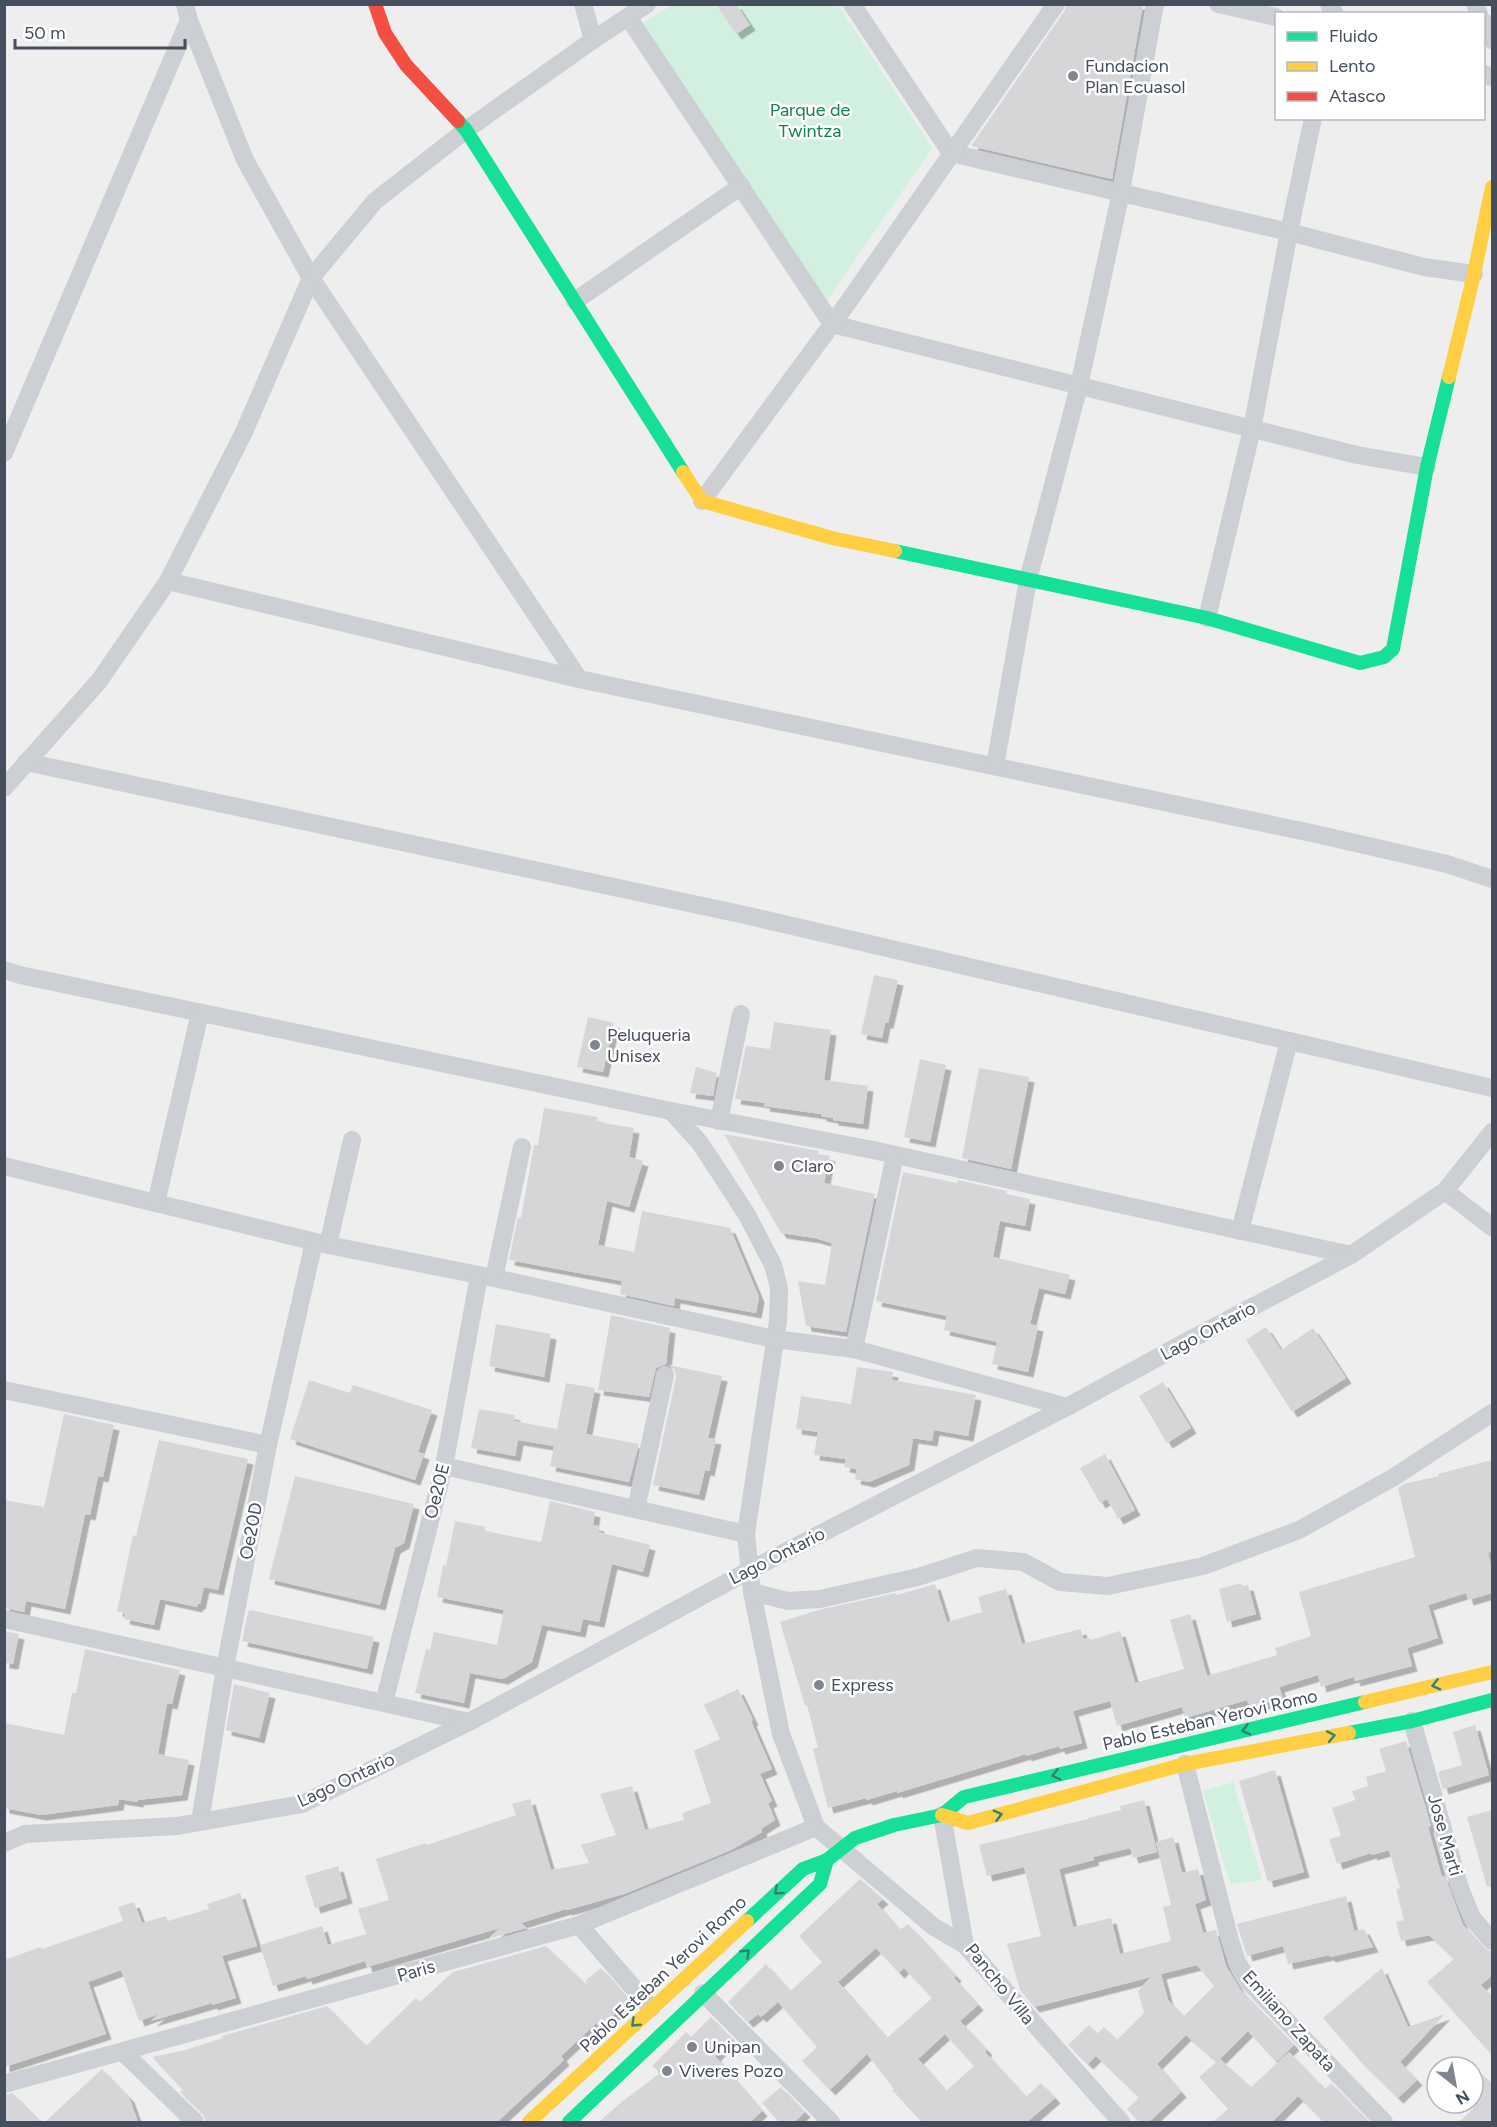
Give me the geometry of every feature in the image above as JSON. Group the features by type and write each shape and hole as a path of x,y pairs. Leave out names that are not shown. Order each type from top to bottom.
{"street":[{"path":"375,4 385,33 406,65 466,130 702,501 832,538 1207,618 1360,663 1384,657 1393,649 1397,635 1427,467 1474,274 1492,187"},
{"path":"583,4 593,40"},
{"path":"4,788 99,681 168,581 243,434 311,278 375,201 466,130 647,4"},
{"path":"852,4 951,153 1288,232 1424,267 1474,274"},
{"path":"702,501 832,324 1056,4"},
{"path":"995,766 1028,580 1079,386 1121,192 1155,4"},
{"path":"1218,4 1275,17"},
{"path":"187,12 246,160 311,278 579,679"},
{"path":"4,453 187,12"},
{"path":"628,17 832,324 1357,455 1427,467"},
{"path":"1485,24 1492,40"},
{"path":"1207,618 1252,429 1288,232 1313,120"},
{"path":"574,301 741,186"},
{"path":"168,581 579,679 1316,834 1447,864 1492,879"},
{"path":"26,762 745,915 1492,1088"},
{"path":"4,970 670,1111 895,1155 1351,1255"},
{"path":"156,1203 200,1013"},
{"path":"719,1121 741,1014"},
{"path":"1240,1231 1289,1041"},
{"path":"670,1111 700,1143 747,1215 773,1265 779,1297 746,1534 752,1592 781,1734 816,1827 833,1854 889,1887 934,1927 965,1946"},
{"name":"Lago Ontario","path":"4,1843 25,1834 177,1826 302,1804 469,1722 750,1570 1068,1407 1351,1255 1445,1191 1492,1132"},
{"name":"Oe20D","path":"200,1822 225,1668 268,1446 321,1243 352,1140"},
{"name":"Oe20E","path":"384,1703 444,1466 487,1277 522,1147"},
{"path":"854,1349 895,1155"},
{"path":"4,1166 321,1243 774,1339 854,1349 1068,1407"},
{"path":"1445,1191 1492,1227"},
{"path":"636,1509 665,1375"},
{"path":"4,1390 268,1446"},
{"path":"752,1592 788,1601 820,1599 918,1578 977,1558 1023,1562 1060,1582 1108,1586 1203,1566 1299,1530 1394,1477 1492,1413"},
{"path":"444,1466 746,1534"},
{"path":"4,1618 469,1722"},
{"name":"Pablo Esteban Yerovi Romo","path":"529,2122 802,1869 833,1854 855,1838 885,1828 942,1815 964,1797 1492,1672"},
{"name":"Pablo Esteban Yerovi Romo","path":"942,1815 968,1823 1185,1764 1412,1721 1492,1700"},
{"name":"Jose Marti","path":"1412,1721 1460,1888 1472,1918 1492,1941"},
{"name":"Emiliano Zapata","path":"1185,1764 1228,1937 1237,1962 1250,1983 1384,2122"},
{"name":"Pancho Villa","path":"942,1815 965,1946 1121,2122"},
{"name":"Paris","path":"4,2084 579,1925 816,1827"},
{"path":"4,1829 25,1834"},
{"path":"569,2122 819,1884 833,1854"},
{"path":"579,1925 651,2008"},
{"path":"703,1993 831,2122"},
{"path":"123,2052 195,2122"}],"green space":[{"name":"Parque de Twintza","path":"672,5 838,5 932,148 826,302 643,23"},
{"path":"1233,1782 1262,1880 1230,1884 1203,1791"}],"building":[{"path":"716,4 736,4 750,25 736,34"},
{"name":"Fundacion Plan Ecuasol","path":"1067,4 1143,4 1112,179 971,146"},
{"path":"874,975 898,980 882,1038 861,1034"},
{"name":"Peluqueria Unisex","path":"588,1017 614,1023 603,1072 577,1067"},
{"path":"774,1022 831,1030 824,1080 868,1086 863,1124 833,1120 821,1114 764,1106 765,1103 735,1099 746,1046 770,1049"},
{"path":"920,1059 946,1065 930,1142 904,1137"},
{"path":"696,1067 717,1073 713,1096 690,1093"},
{"path":"979,1068 1029,1077 1011,1169 962,1158"},
{"path":"544,1108 598,1117 597,1122 634,1128 629,1157 643,1161 629,1207 607,1201 598,1245 634,1252 642,1211 730,1228 759,1297 756,1313 675,1298 674,1306 620,1294 622,1281 509,1260 518,1217 521,1218 534,1145 538,1145"},
{"path":"724,1134 819,1151 818,1154 830,1156 824,1183 875,1194 846,1332 806,1326 798,1281 825,1285 832,1243 781,1233"},
{"path":"903,1172 957,1183 958,1180 1007,1191 1006,1194 1030,1199 1025,1226 1000,1221 993,1257 1070,1275 1065,1294 1039,1288 1030,1324 1038,1326 1028,1372 992,1364 997,1342 944,1330 947,1316 876,1301"},
{"path":"611,1315 670,1328 666,1364 656,1368 649,1397 598,1390"},
{"path":"496,1324 551,1334 544,1377 489,1366"},
{"path":"1266,1327 1281,1350 1313,1328 1346,1378 1292,1412 1246,1340"},
{"path":"669,1365 722,1376 708,1438 716,1439 709,1471 705,1470 699,1495 653,1485 676,1377 675,1371"},
{"path":"857,1367 893,1372 892,1380 976,1395 968,1436 934,1430 932,1441 913,1438 909,1465 869,1482 855,1479 857,1469 844,1467 846,1459 814,1455 818,1432 796,1429 801,1396 851,1404"},
{"path":"309,1380 350,1393 353,1385 432,1410 418,1452 424,1454 415,1480 290,1439"},
{"path":"1163,1382 1191,1428 1167,1443 1139,1396"},
{"path":"566,1383 595,1388 586,1434 639,1444 629,1482 550,1466 554,1446 518,1440 515,1456 471,1448 479,1409 515,1415 514,1421 557,1429"},
{"path":"64,1414 114,1425 103,1477 98,1476 90,1515 85,1514 65,1609 26,1601 24,1612 4,1608 4,1500 44,1507"},
{"path":"159,1440 248,1459 218,1590 204,1587 200,1604 197,1607 160,1599 154,1625 124,1619 125,1613 117,1611 133,1535 136,1536"},
{"path":"1105,1454 1135,1510 1118,1519 1107,1499 1100,1503 1080,1468"},
{"path":"1492,1460 1492,1551 1488,1553 1492,1569 1492,1593 1468,1600 1466,1593 1428,1605 1438,1638 1407,1648 1412,1666 1355,1681 1354,1677 1321,1687 1318,1675 1279,1687 1283,1698 1250,1708 1247,1700 1185,1718 1182,1707 1117,1726 1110,1701 1073,1711 1082,1743 1060,1749 1059,1746 1026,1756 1026,1754 897,1793 897,1791 828,1808 813,1749 818,1748 807,1705 805,1706 780,1622 818,1610 896,1593 897,1595 935,1584 947,1622 982,1612 978,1597 1006,1589 1022,1644 1081,1629 1083,1639 1090,1638 1091,1640 1120,1631 1135,1683 1184,1669 1170,1620 1190,1614 1207,1676 1277,1655 1275,1648 1311,1636 1299,1592 1415,1557 1398,1488 1404,1484"},
{"path":"295,1476 414,1504 404,1543 395,1548 380,1605 269,1579"},
{"path":"550,1501 595,1512 593,1525 599,1526 598,1532 650,1545 643,1572 612,1564 599,1622 583,1619 580,1632 542,1625 532,1662 503,1679 470,1673 464,1703 415,1693 426,1649 430,1650 434,1632 497,1645 504,1610 437,1597 455,1521 486,1527 485,1531 541,1542"},
{"path":"1241,1583 1242,1586 1248,1585 1256,1614 1227,1622 1219,1589"},
{"path":"250,1610 374,1637 367,1669 242,1641"},
{"path":"4,1631 19,1634 13,1664 4,1663"},
{"path":"85,1649 180,1670 172,1704 167,1703 158,1754 189,1760 182,1795 138,1800 138,1802 119,1799 118,1805 41,1815 4,1808 4,1723 64,1735 72,1693 76,1693"},
{"path":"234,1684 270,1693 259,1738 226,1730"},
{"path":"738,1689 772,1769 760,1774 772,1801 768,1803 775,1820 761,1829 762,1832 731,1850 624,1894 521,1923 527,1928 489,1938 500,1928 367,1967 365,1961 307,1979 306,1976 273,1986 260,1945 322,1926 328,1945 366,1934 358,1909 389,1900 376,1859 426,1843 427,1845 516,1815 512,1804 530,1799 551,1870 589,1863 581,1845 616,1835 600,1794 632,1786 645,1830 684,1820 682,1813 711,1803 694,1751 720,1739 704,1705"},
{"path":"1475,1725 1489,1775 1443,1789 1438,1772 1462,1765 1453,1732"},
{"path":"1406,1741 1431,1826 1428,1827 1442,1877 1445,1876 1463,1925 1484,1948 1492,1952 1492,1975 1481,1985 1492,1997 1492,2055 1427,1982 1454,1959 1429,1935 1401,1941 1396,1922 1404,1920 1396,1889 1400,1888 1389,1850 1337,1864 1329,1839 1341,1836 1332,1808 1355,1800 1352,1791 1368,1786 1366,1777 1386,1771 1379,1749"},
{"path":"1275,1770 1304,1872 1268,1882 1239,1781"},
{"path":"1144,1800 1157,1852 1133,1858 1130,1848 1093,1857 1094,1860 1059,1869 1073,1927 1111,1918 1120,1954 1171,1941 1163,1907 1171,1905 1156,1842 1173,1837 1182,1873 1198,1869 1206,1900 1195,1904 1203,1933 1216,1930 1226,1966 1240,1989 1294,2045 1276,2062 1248,2031 1217,2062 1186,2035 1157,2064 1181,2092 1149,2122 1139,2122 1127,2109 1139,2097 1096,2056 1088,2064 1068,2045 1089,2025 1097,2034 1104,2027 1117,2040 1144,2013 1138,1991 1151,1977 1034,2007 1020,1990 1007,1944 1041,1936 1024,1867 987,1876 979,1845 1121,1810 1120,1806","holes":["1197,1965 1214,1986 1184,2016 1168,2000 1161,1974"]},
{"path":"1492,1810 1492,1886 1487,1887 1467,1817"},
{"path":"338,1866 347,1898 315,1908 305,1876"},
{"path":"860,1879 883,1899 877,1904 900,1930 908,1924 956,1976 954,1978 978,2005 960,2021 987,2050 985,2052 1026,2097 1041,2083 1055,2098 1027,2122 922,2122 892,2090 894,2089 867,2054 830,2090 802,2061 817,2047 778,2002 761,2017 758,2014 748,2022 728,2002 766,1964 790,1991 784,1997 822,1962 799,1936","holes":["876,1948 899,1973 904,1968 932,1998 887,2038 838,1982","945,2034 974,2066 946,2091 918,2059"]},
{"path":"240,1893 257,1946 222,1956 236,1998 151,2021 159,2014 139,2021 121,1970 88,1982 106,2034 4,2067 4,1960 123,1921 118,1907 134,1902 142,1923 166,1916 168,1921 209,1909 207,1904"},
{"path":"1346,1896 1354,1931 1364,1929 1373,1947 1288,1964 1283,1946 1247,1956 1237,1924"},
{"path":"546,1946 587,1985 586,1980 601,1968 629,2000 600,2028 596,2023 561,2056 564,2060 497,2122 206,2122 203,2114 180,2092 183,2090 152,2057 185,2050 223,2038 222,2036 327,2006 366,2046 416,1998 420,2002 453,1972"},
{"path":"1382,1968 1408,2027 1445,2014 1400,2062 1417,2080 1398,2098 1361,2062 1323,2018"},
{"path":"711,2017 732,2039 715,2056 762,2111 750,2122 599,2122 660,2073 652,2066 686,2032 691,2037"},
{"path":"1289,2052 1325,2089 1331,2083 1369,2122 1324,2122 1298,2096 1272,2122 1213,2122 1228,2109 1199,2077 1220,2059 1251,2087"},
{"path":"102,2069 129,2097 138,2122 45,2122"},
{"path":"1485,2077 1492,2083 1492,2122 1459,2122 1467,2115 1485,2115"},
{"path":"781,2087 805,2112 794,2122 779,2122 762,2103"},
{"path":"13,2093 41,2122 4,2122 4,2095"}],"traffic: fast":[{"path":"458,121 466,130 683,472"},
{"path":"895,551 1207,618 1360,663 1384,657 1393,649 1427,467 1449,377"},
{"path":"1349,1733 1412,1721 1492,1700"},
{"path":"747,1921 803,1869 827,1860 855,1838 894,1825 942,1815 964,1797 1365,1702"},
{"path":"569,2122 820,1884 827,1860"}],"traffic: slow":[{"path":"1449,377 1492,187"},
{"path":"683,472 702,501 832,538 895,551"},
{"path":"1365,1702 1492,1672"},
{"path":"942,1815 968,1823 1185,1764 1349,1733"},
{"path":"529,2122 747,1921"}],"traffic: jam":[{"path":"375,4 385,33 406,65 458,121"}],"place":[{"name":"Fundacion Plan Ecuasol","path":"1073,76"},
{"name":"Peluqueria Unisex","path":"595,1045"},
{"name":"Claro","path":"779,1166"},
{"name":"Express","path":"819,1685"},
{"name":"Unipan","path":"692,2047"},
{"name":"Viveres Pozo","path":"667,2071"}]}
